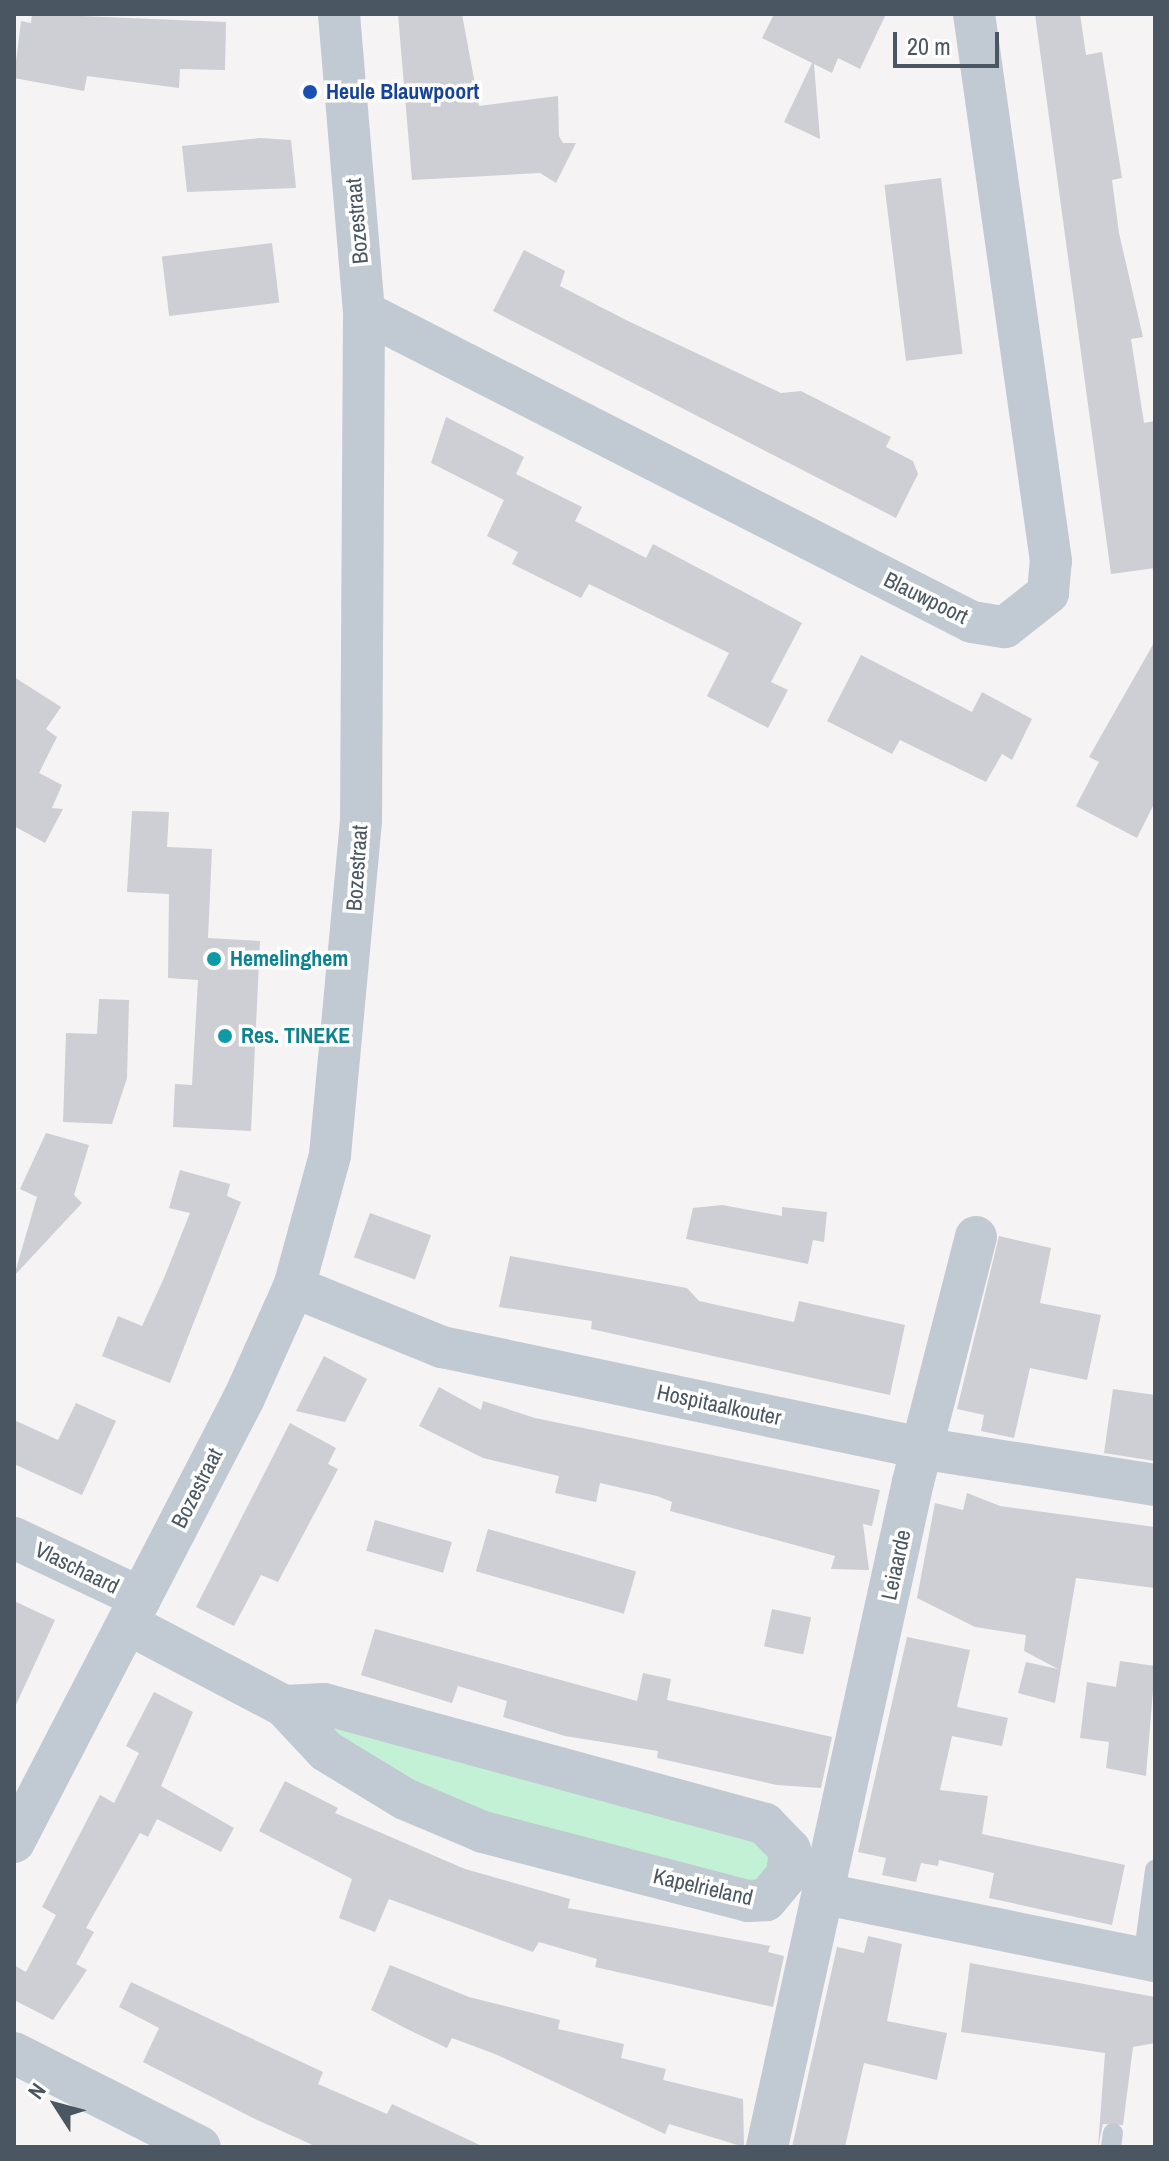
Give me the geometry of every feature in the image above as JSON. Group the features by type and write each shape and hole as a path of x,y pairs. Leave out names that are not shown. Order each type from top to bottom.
{"street":[{"name":"Bozestraat","path":"14,1842 134,1611 294,1287 330,1155 348,1004 361,820 364,312 339,14"},
{"name":"Blauwpoort","path":"364,312 972,622 1005,627 1048,593 1051,561 974,14"},
{"name":"Leiaarde","path":"767,2147 976,1237"},
{"name":"Hospitaalkouter","path":"294,1287 442,1347 926,1449 1155,1485"},
{"name":"Vlaschaard","path":"14,1538 134,1611"},
{"name":"Kapelrieland","path":"134,1611 284,1706 326,1751 405,1799 483,1832 748,1901 766,1900 787,1875 790,1850 765,1824 324,1704 284,1706"},
{"path":"825,1894 1149,1960"},
{"path":"14,2053 200,2147"}],"lane":[{"path":"1149,1960 1155,1870"}],"green space":[{"path":"322,1717 751,1836 773,1852 763,1884 474,1815 319,1728"}],"building":[{"path":"32,14 226,22 225,70 180,69 179,88 87,76 84,91 14,78 21,21 31,23"},
{"path":"398,14 462,14 479,106 558,96 559,136 563,143 576,143 556,183 540,173 412,180"},
{"path":"774,14 886,14 860,69 838,58 832,73 814,64 820,139 784,122 812,63 762,38"},
{"path":"1035,14 1080,14 1086,55 1102,52 1122,178 1112,180 1119,233 1143,337 1131,339 1144,423 1155,421 1155,568 1111,574"},
{"path":"260,138 291,140 296,188 187,192 182,146"},
{"path":"941,178 963,354 906,361 884,185"},
{"path":"272,243 279,303 169,316 162,257"},
{"path":"524,250 565,271 560,286 628,321 781,393 801,391 891,437 886,447 913,461 918,474 896,518 493,311"},
{"path":"446,417 524,457 516,474 582,507 575,521 646,558 653,544 802,623 771,682 788,690 768,728 707,696 729,653 589,584 581,598 512,564 518,552 487,536 504,500 431,463"},
{"path":"1155,641 1155,802 1137,838 1076,806 1099,762 1089,757"},
{"path":"861,655 972,712 982,692 1032,719 1012,760 1002,754 986,782 900,740 892,754 827,721"},
{"path":"14,677 61,707 46,729 57,737 39,773 62,785 52,808 63,809 45,843 14,826"},
{"path":"132,811 169,812 167,847 212,849 208,938 260,941 251,1131 173,1127 175,1084 192,1085 198,980 168,978 169,894 127,892"},
{"path":"99,999 129,1000 127,1078 112,1124 63,1122 66,1033 97,1034"},
{"path":"46,1133 89,1145 74,1195 82,1203 14,1276 37,1197 20,1189"},
{"path":"180,1170 230,1184 227,1196 241,1202 170,1383 102,1356 118,1316 142,1326 164,1278 190,1213 169,1208"},
{"path":"722,1205 782,1216 782,1207 827,1212 824,1242 813,1240 808,1264 686,1239 693,1208"},
{"path":"370,1213 431,1235 415,1279 354,1257"},
{"path":"999,1236 1051,1248 1040,1303 1101,1315 1087,1380 1030,1368 1014,1438 981,1431 984,1415 957,1409"},
{"path":"510,1256 687,1288 699,1301 794,1322 799,1301 905,1325 890,1395 591,1329 592,1321 499,1307"},
{"path":"324,1356 367,1379 345,1422 296,1411"},
{"path":"439,1387 481,1410 483,1401 535,1418 880,1490 872,1526 863,1524 869,1570 831,1569 835,1556 670,1511 672,1502 657,1496 600,1483 596,1502 555,1493 559,1476 483,1458 419,1426"},
{"path":"1113,1389 1155,1395 1155,1461 1104,1453"},
{"path":"76,1403 116,1421 82,1495 14,1464 14,1420 58,1440"},
{"path":"290,1423 336,1448 328,1464 338,1469 278,1582 261,1575 234,1626 196,1607"},
{"path":"967,1493 1000,1506 1155,1527 1155,1588 1076,1578 1055,1703 1018,1693 1026,1662 1058,1669 1024,1651 1026,1635 975,1627 917,1598 935,1503 963,1510"},
{"path":"375,1520 452,1542 443,1573 366,1551"},
{"path":"488,1529 636,1571 624,1614 476,1571"},
{"path":"14,1601 55,1620 14,1709"},
{"path":"772,1609 811,1617 803,1654 764,1646"},
{"path":"375,1629 637,1701 643,1673 671,1679 667,1700 832,1737 821,1788 777,1785 657,1758 658,1751 565,1736 503,1717 507,1701 458,1686 452,1703 361,1675"},
{"path":"907,1637 970,1650 957,1707 1008,1718 1002,1746 952,1736 940,1790 988,1796 982,1834 1125,1865 1112,1925 989,1898 994,1873 939,1860 938,1866 921,1863 916,1882 882,1875 886,1858 858,1852"},
{"path":"1120,1661 1155,1666 1146,1776 1106,1768 1109,1742 1080,1738 1087,1682 1116,1687"},
{"path":"154,1692 193,1712 161,1786 234,1828 221,1852 157,1819 148,1837 140,1833 86,1928 94,1932 76,1964 87,1970 53,2020 14,2000 14,1965 26,1972 56,1915 42,1907 100,1795 114,1803 139,1753 126,1746"},
{"path":"285,1781 338,1808 335,1813 465,1869 570,1899 568,1908 770,1946 768,1952 784,1956 773,2007 595,1967 597,1959 539,1942 533,1952 389,1899 375,1932 339,1918 352,1879 259,1831"},
{"path":"868,1936 902,1944 887,2021 947,2033 937,2080 864,2063 845,2147 792,2147 837,1947 864,1953"},
{"path":"970,1963 1155,1997 1155,2043 1133,2047 1123,2125 1103,2124 1098,2147 1105,2053 961,2032"},
{"path":"390,1965 469,1997 560,2020 558,2029 624,2044 621,2058 666,2069 663,2080 743,2099 744,2147 669,2124 665,2134 495,2054 452,2038 447,2048 407,2029 371,2010"},
{"path":"131,1982 323,2072 318,2084 387,2114 392,2104 484,2147 317,2147 253,2118 143,2062 159,2028 119,2007"}],"place":[{"name":"Heule Blauwpoort","path":"310,92"},
{"name":"Hemelinghem","path":"214,959"},
{"name":"Res. TINEKE","path":"225,1036"}]}
